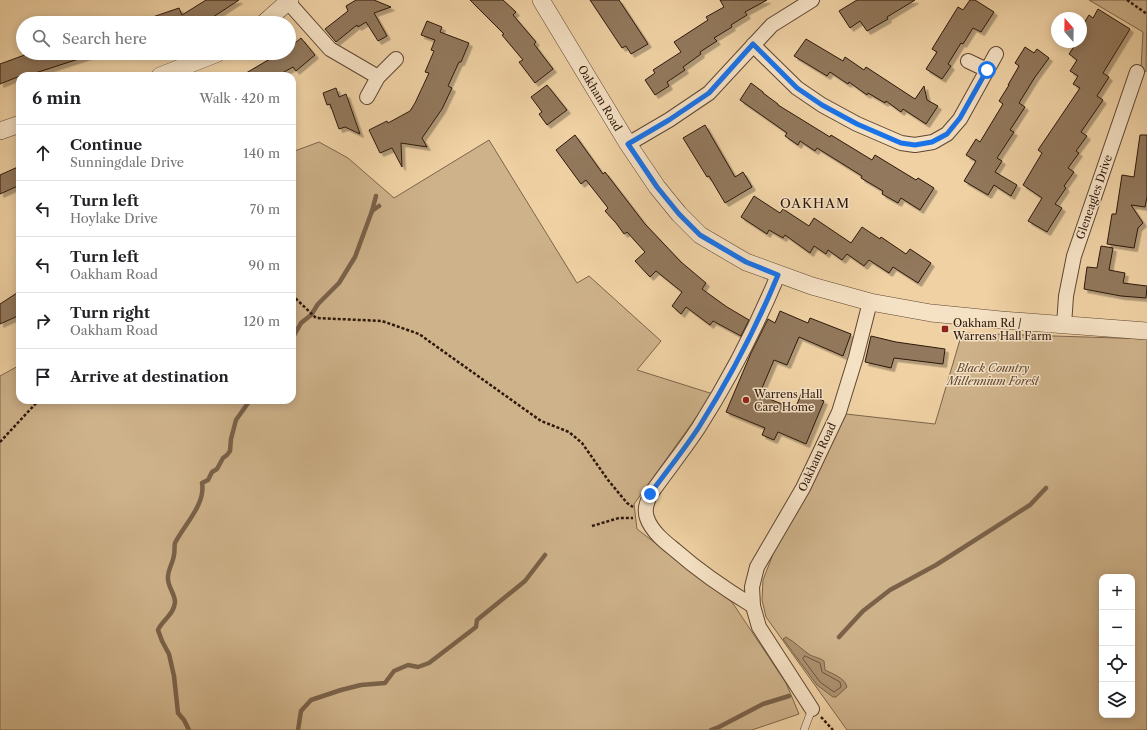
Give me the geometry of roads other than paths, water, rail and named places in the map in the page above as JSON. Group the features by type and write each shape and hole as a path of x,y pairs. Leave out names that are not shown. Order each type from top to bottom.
{"street":[{"name":"Oakham Road","path":"541,0 628,144 657,187 679,214 700,235 746,262 778,275 812,286 870,302 931,313 1147,331"},
{"path":"628,144 669,120 709,93 772,25 812,0"},
{"path":"272,16 289,1 330,49 378,77"},
{"path":"753,44 797,88 822,105 857,124 901,143 915,145 932,142 947,134 960,118 996,54"},
{"path":"170,72 200,60"},
{"path":"367,97 378,77 396,60"},
{"path":"968,61 987,70"},
{"name":"Gleneagles Drive","path":"1064,325 1066,296 1074,256 1137,72"},
{"path":"0,131 16,125"},
{"path":"753,606 699,571 661,538 647,518 646,506 650,494 698,429 730,376 765,306 778,275"},
{"name":"Oakham Road","path":"812,709 759,627 753,606 752,587 757,567 804,488 839,412 856,357 870,302"}],"lane":[{"path":"804,730 812,709"}],"water":[{"path":"786,637 810,655 824,661 825,670 844,681 847,687 836,697 833,697 817,685 783,639"}],"waterway":[{"path":"372,211 376,196"},
{"path":"296,332 301,323 311,315 318,304 339,283 355,257 372,211 379,206"},
{"path":"189,730 184,720 178,713 174,676 169,654 158,630 170,614 175,602 168,582 175,543 198,506 201,499 202,483 208,480 212,472 217,469 223,458 230,451 231,439 236,420 247,404"},
{"path":"839,637 863,611 890,590 936,565 1030,505 1046,488"},
{"path":"298,730 301,711 311,700 361,685 385,683 394,671 408,665 418,667 429,663 476,627 477,620 525,581 545,555"},
{"path":"711,730 763,704 789,696"}],"place":[{"name":"Oakham Rd / Warrens Hall Farm","path":"945,329"},
{"name":"Warrens Hall Care Home","path":"746,400"}],"district":[{"name":"OAKHAM","path":"815,203"}],"park label":[{"name":"Black Country Millennium Forest","path":"993,374"}]}
